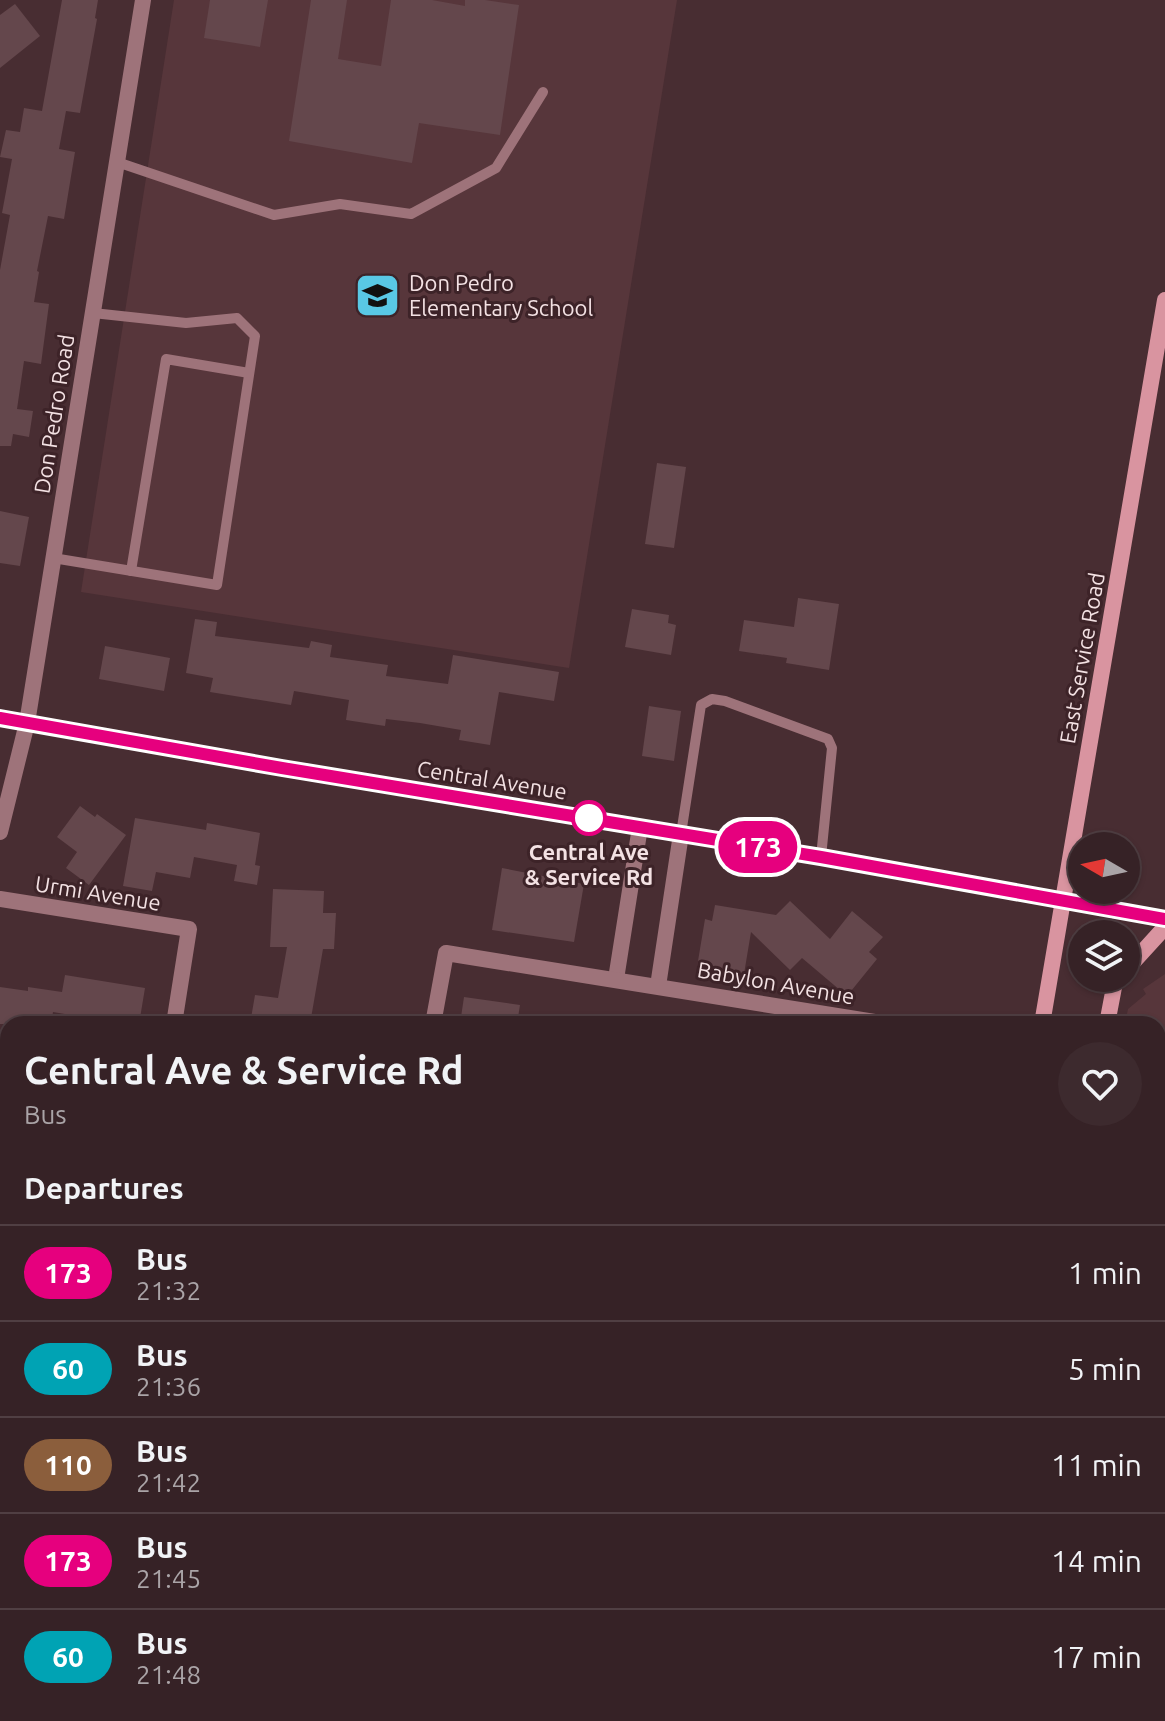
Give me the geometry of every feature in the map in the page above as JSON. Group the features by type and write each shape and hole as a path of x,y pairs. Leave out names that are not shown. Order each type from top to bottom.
{"street":[{"name":"Don Pedro Road","path":"0,832 27,723 143,0"},
{"name":"East Service Road","path":"1043,1016 1164,311"},
{"name":"Central Avenue","path":"0,718 821,857 1165,919"},
{"path":"616,979 640,827"},
{"path":"658,986 681,834"},
{"name":"Urmi Avenue","path":"0,899 189,929 175,1016"},
{"path":"1140,955 1165,927"},
{"name":"Babylon Avenue","path":"434,1016 446,953 839,1016"},
{"path":"1109,1016 1113,992"}],"lane":[{"path":"117,162 274,215 340,204 411,214 496,168 543,92"},
{"path":"53,558 217,585 255,336 237,318 186,323 93,313"},
{"path":"131,571 166,359 249,373"},
{"path":"681,834 701,705 712,699 725,701 828,739 832,748 821,857"}],"shaded area":[{"name":"Don Pedro Elementary School","path":"174,0 677,0 569,668 81,592"},
{"path":"1165,974 1165,1016 1127,1016 1128,1009 1146,994 1143,989"}],"building":[{"path":"62,0 98,0 97,19 80,113 66,111 59,149 75,152 64,219 48,216 37,271 34,302 49,304 41,364 24,361 17,409 33,411 29,437 13,434 11,446 0,446 0,270 10,215 2,213 12,159 0,157 6,130 20,132 24,108 42,111"},
{"path":"210,0 268,0 260,47 204,38"},
{"path":"311,0 347,0 338,59 381,66 391,0 432,0 465,6 465,0 485,0 519,5 500,135 419,123 412,163 289,141"},
{"path":"15,4 40,36 0,68 0,15"},
{"path":"657,463 686,467 674,548 645,544"},
{"path":"0,511 29,517 20,566 0,563"},
{"path":"798,598 839,604 829,670 786,663 787,658 739,651 744,620 794,627"},
{"path":"632,609 669,615 668,623 676,625 671,655 625,647"},
{"path":"195,619 217,622 215,636 309,648 311,641 332,645 330,657 388,665 386,676 448,684 453,655 559,672 554,701 499,692 490,745 459,740 461,730 386,719 385,726 346,720 349,700 294,691 291,705 210,692 213,678 186,673"},
{"path":"105,646 170,658 164,691 99,679"},
{"path":"649,706 681,711 674,761 642,756"},
{"path":"80,806 126,835 89,885 66,868 77,852 57,837"},
{"path":"135,818 206,830 207,823 260,833 255,865 260,866 257,885 234,881 237,865 194,857 190,878 156,872 152,891 123,886"},
{"path":"502,868 584,884 574,942 492,930"},
{"path":"273,889 324,891 323,913 336,913 334,949 323,949 311,1016 251,1016 255,995 278,998 287,947 270,947"},
{"path":"790,901 830,939 852,911 883,937 869,952 877,959 847,996 802,958 790,970 751,932 744,974 697,967 705,919 712,921 715,905 776,915"},
{"path":"65,975 145,988 140,1016 76,1016 53,1012 52,1016 0,1016 0,987 62,992"},
{"path":"464,997 520,1005 518,1016 461,1016"}],"bus line":[{"name":"173","path":"0,718 821,857 1165,919"}],"place":[{"name":"Don Pedro Elementary School","path":"378,296"},
{"name":"Central Ave & Service Rd","path":"589,818"}]}
